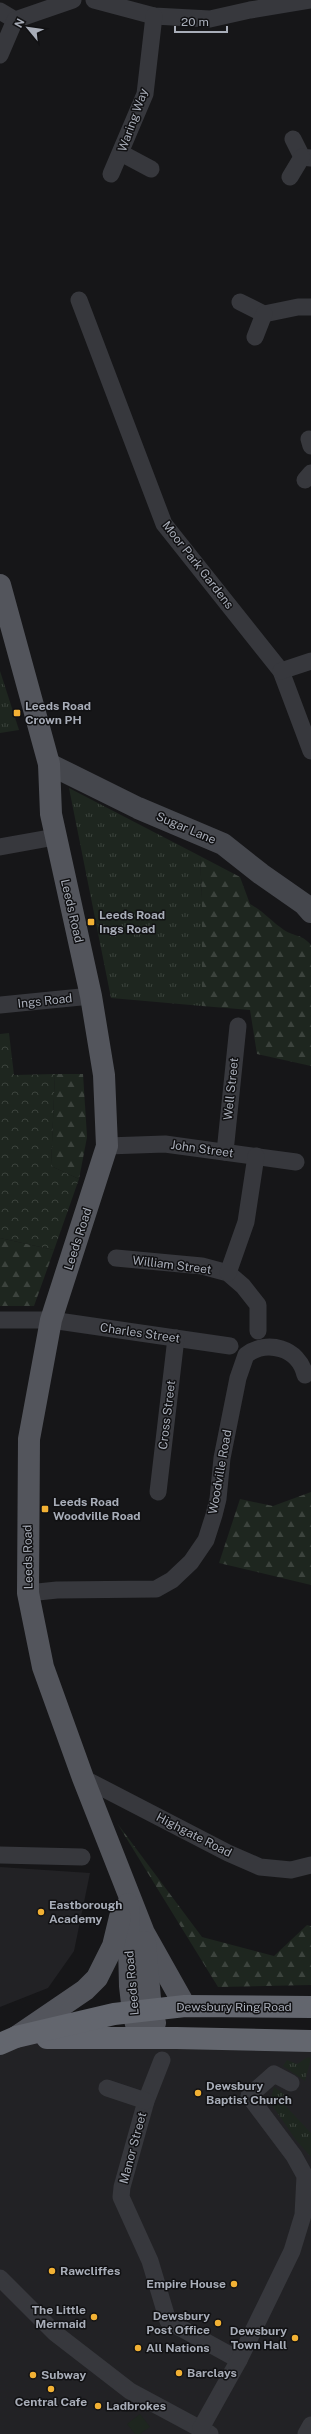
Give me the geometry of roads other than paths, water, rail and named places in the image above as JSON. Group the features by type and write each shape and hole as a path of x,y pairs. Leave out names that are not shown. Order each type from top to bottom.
{"highway":[{"name":"Dewsbury Ring Road","path":"8,2041 114,2014 185,2006 311,2007"},
{"path":"8,2041 148,2038 311,2041"}],"main road":[{"name":"Leeds Road","path":"0,585 49,764 50,814 91,996 104,1074 108,1146 51,1320 29,1439 28,1593 43,1667 84,1778 144,1933 185,2006"},
{"name":"Leeds Road","path":"127,1887 130,1986 142,2011"},
{"path":"8,2041 85,1990 97,1978 114,1946 127,1887"},
{"name":"Leeds Road","path":"144,1933 142,2011 136,2024 148,2038"}],"street":[{"path":"0,56 15,20 73,0"},
{"path":"94,0 154,16 210,19 248,5 311,0"},
{"path":"0,11 15,20"},
{"name":"Waring Way","path":"111,174 145,94 154,16"},
{"path":"290,177 306,158 293,139"},
{"path":"121,153 151,169"},
{"name":"Moor Park Gardens","path":"79,300 164,524 281,670 311,751"},
{"path":"240,302 264,314 298,307 311,307"},
{"path":"255,337 264,314"},
{"path":"281,670 311,660"},
{"name":"Sugar Lane","path":"49,764 138,808 223,844 261,874 304,904 311,912"},
{"path":"0,847 56,837"},
{"name":"Ings Road","path":"0,1005 91,996"},
{"name":"Well Street","path":"225,1152 238,1026"},
{"name":"John Street","path":"108,1146 164,1144 296,1162"},
{"name":"William Street","path":"228,1273 246,1222 256,1156"},
{"name":"William Street","path":"116,1258 202,1266 228,1273 243,1286 258,1305 258,1331"},
{"name":"Charles Street","path":"0,1320 51,1320 230,1346"},
{"name":"Cross Street","path":"158,1492 176,1338"},
{"name":"Woodville Road","path":"28,1593 57,1590 156,1589 172,1580 198,1552 208,1534 218,1499 222,1458 238,1378 246,1355 261,1346 282,1349 300,1362 305,1375"},
{"name":"Highgate Road","path":"84,1778 228,1853 260,1867 291,1870 311,1865"},
{"path":"0,1855 82,1857"},
{"name":"Manor Street","path":"162,2060 146,2101 122,2187 121,2197 150,2261 168,2321 239,2360"},
{"path":"2,2281 55,2333 130,2391 206,2431 292,2251 303,2215 308,2177 249,2096 274,2074 291,2083"},
{"name":"Manor Street","path":"107,2088 146,2101"},
{"path":"306,2434 311,2425"}],"place":[{"name":"Leeds Road Crown PH","path":"17,713"},
{"name":"Leeds Road Ings Road","path":"91,922"},
{"name":"Leeds Road Woodville Road","path":"45,1509"},
{"name":"Eastborough Academy","path":"41,1912"},
{"name":"Dewsbury Baptist Church","path":"198,2093"},
{"name":"Rawcliffes","path":"52,2271"},
{"name":"Empire House","path":"234,2284"},
{"name":"The Little Mermaid","path":"94,2317"},
{"name":"Dewsbury Post Office","path":"218,2323"},
{"name":"Dewsbury Town Hall","path":"295,2338"},
{"name":"All Nations","path":"138,2348"},
{"name":"Barclays","path":"179,2373"},
{"name":"Subway","path":"33,2375"},
{"name":"Central Cafe","path":"51,2389"},
{"name":"Ladbrokes","path":"98,2406"}]}
